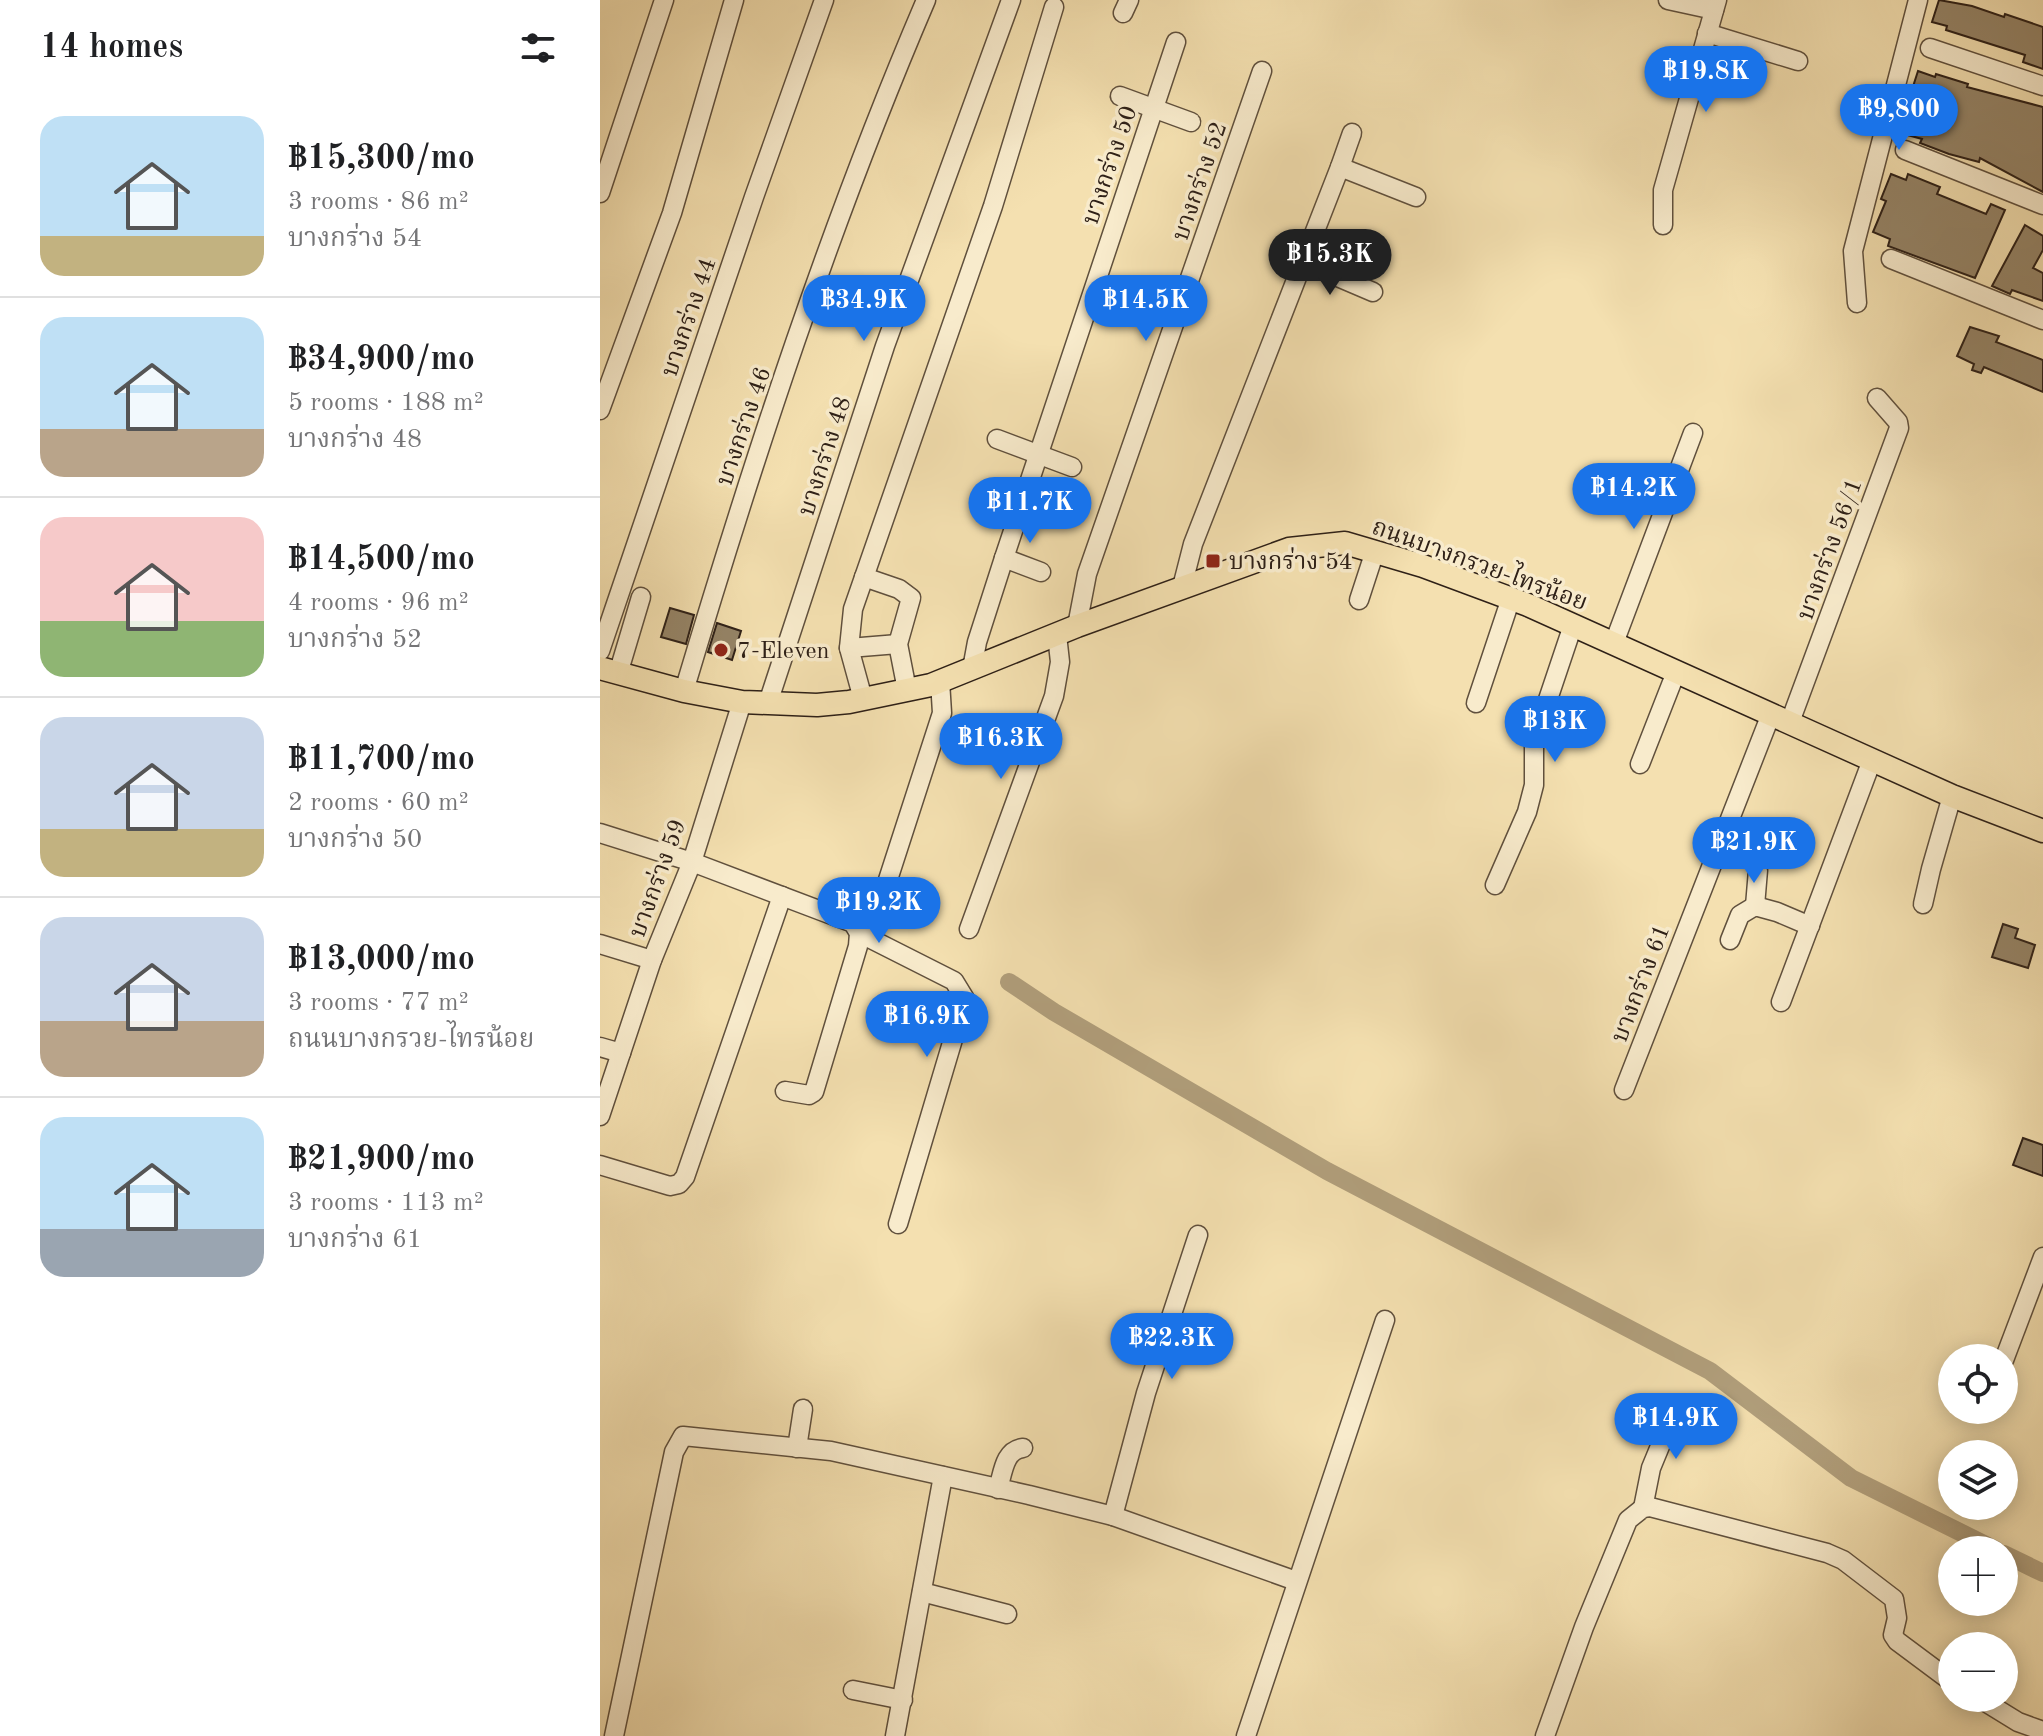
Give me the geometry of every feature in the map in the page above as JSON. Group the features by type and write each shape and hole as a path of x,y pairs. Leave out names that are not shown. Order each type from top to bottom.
{"main road":[{"name":"ถนนบางกรวย-ไทรน้อย","path":"609,671 684,691 742,702 817,705 863,699 940,681 1067,630 1289,549 1345,543 1511,598 1952,796 2043,831"}],"street":[{"path":"600,193 664,0"},
{"path":"600,410 672,213 734,0"},
{"name":"บางกร่าง 44","path":"600,651 824,0"},
{"name":"บางกร่าง 46","path":"684,691 734,528 833,234 926,0"},
{"name":"บางกร่าง 48","path":"768,703 885,346 1011,0"},
{"path":"1663,225 1663,190 1715,5 1668,0"},
{"path":"1857,303 1853,251 1918,0"},
{"path":"863,699 849,648 853,609 993,206 1054,7"},
{"path":"1707,33 1798,61"},
{"name":"บางกร่าง 50","path":"972,669 977,642 1004,558 1176,42"},
{"path":"1930,48 2043,86"},
{"name":"บางกร่าง 52","path":"969,929 1054,696 1067,630 1262,71"},
{"path":"1120,96 1191,122"},
{"path":"1182,587 1193,544 1305,263 1352,133"},
{"path":"1905,150 2043,205"},
{"path":"1340,167 1416,197"},
{"path":"1891,259 2043,320"},
{"path":"1305,263 1373,292"},
{"name":"บางกร่าง 56/1","path":"1781,718 1899,428 1898,422 1877,398"},
{"path":"1614,643 1693,433"},
{"path":"997,439 1072,467"},
{"path":"1359,600 1375,551"},
{"path":"1004,558 1041,572"},
{"path":"864,577 899,589 911,598 898,644 907,690"},
{"path":"609,671 641,597"},
{"path":"1476,703 1511,598"},
{"path":"1495,885 1527,812 1534,785 1534,741 1573,625"},
{"path":"849,648 898,644"},
{"path":"1640,764 1676,672"},
{"path":"885,889 919,792 942,713 940,681"},
{"name":"บางกร่าง 59","path":"600,1116 652,960 692,862 742,702"},
{"name":"บางกร่าง 61","path":"1624,1090 1781,718"},
{"path":"1781,1002 1872,760"},
{"path":"1923,904 1952,796"},
{"path":"600,833 692,862 839,916 853,923 859,933 954,981 965,999 898,1224"},
{"path":"1755,906 1758,870"},
{"path":"600,1165 670,1186 679,1184 685,1177 782,896"},
{"path":"1730,940 1743,912 1755,906 1810,926"},
{"path":"785,1091 809,1095 814,1092 858,946 859,933"},
{"path":"600,944 652,960"},
{"path":"600,1047 621,1053"},
{"path":"1113,1516 1146,1393 1198,1235"},
{"path":"2010,1344 2043,1257"},
{"path":"1246,1736 1385,1320"},
{"path":"1643,1508 1651,1468 1677,1405"},
{"path":"797,1448 803,1409"},
{"path":"614,1736 678,1442 683,1436 831,1451 1113,1516 1296,1581"},
{"path":"998,1489 1009,1454 1023,1448"},
{"path":"895,1736 943,1476"},
{"path":"1545,1736 1584,1627 1628,1520 1643,1508 1672,1512 1827,1553 1843,1560 1894,1599 1897,1618 1893,1635 1938,1672"},
{"path":"922,1592 1007,1614"},
{"path":"853,1690 903,1700"},
{"path":"2002,1712 2043,1731"}],"building":[{"path":"1939,0 1972,6 2004,17 2005,14 2043,27 2043,69 2023,62 2025,55 1946,30 1947,26 1932,22"},
{"path":"1918,71 2043,107 2043,192 1980,158 1979,162 1949,154 1920,143 1922,139 1904,134 1915,98 1910,96"},
{"path":"1891,174 1906,180 1908,174 1940,187 1937,194 1986,214 1991,204 2005,210 1975,278 1888,246 1890,239 1873,232 1886,201 1881,199"},
{"path":"2025,225 2043,236 2043,250 2033,268 2043,273 2043,301 2012,290 2010,294 1992,286"},
{"path":"1970,327 1999,336 1996,342 2043,360 2043,392 1984,367 1981,373 1972,370 1974,364 1957,356"},
{"path":"670,608 694,615 686,644 661,637"},
{"path":"717,623 741,631 732,660 708,652"},
{"path":"2003,924 2018,929 2015,938 2035,945 2028,968 1992,957"},
{"path":"2023,1138 2043,1145 2043,1176 2013,1165"}],"waterway":[{"path":"1009,982 1054,1012 1327,1171 1710,1371 1851,1478 1968,1536"},
{"path":"2018,1561 2043,1573"}],"place":[{"name":"บางกร่าง 54","path":"1213,561"},
{"name":"7-Eleven","path":"721,650"}]}
